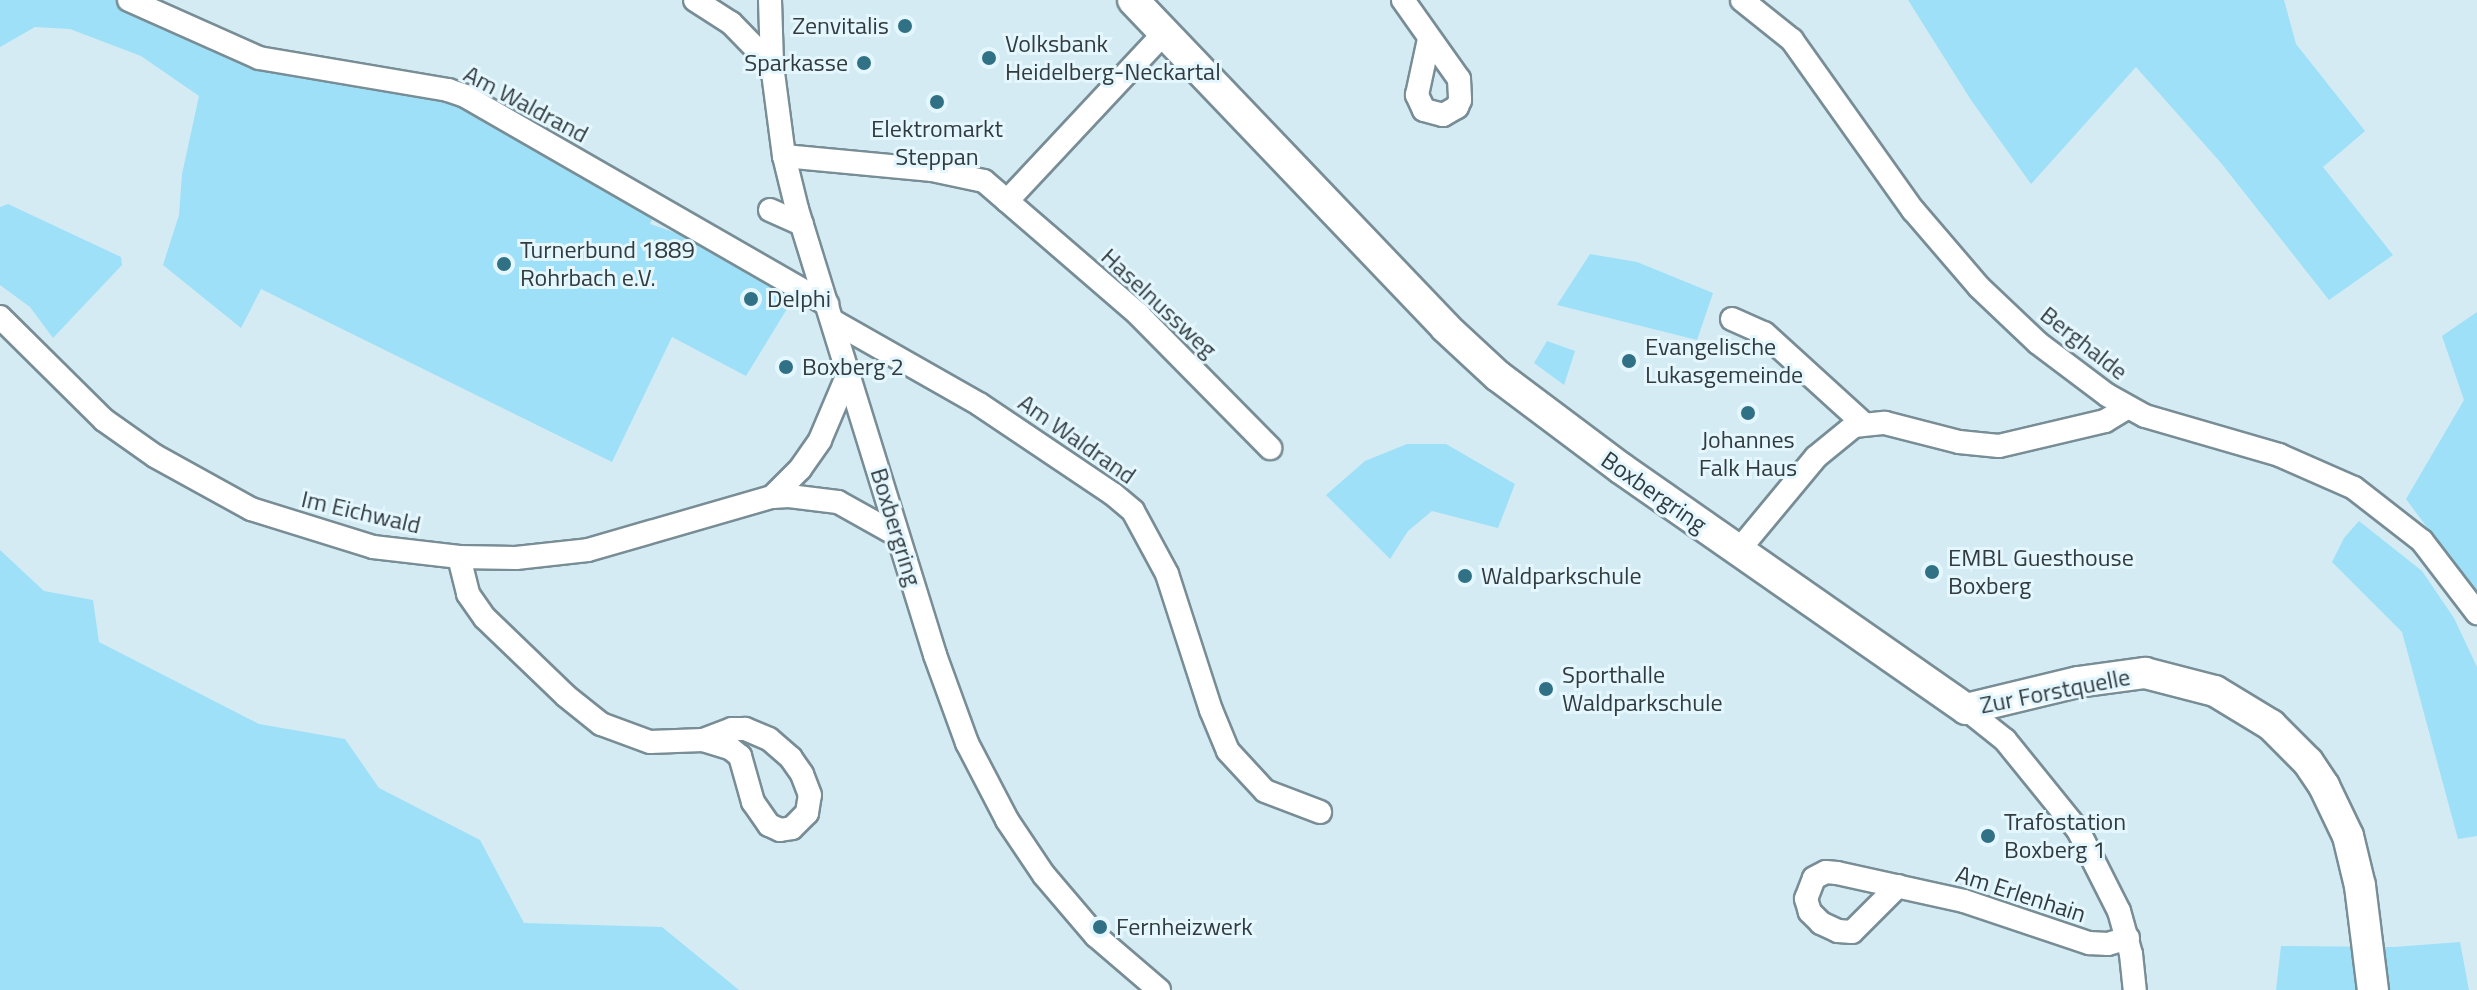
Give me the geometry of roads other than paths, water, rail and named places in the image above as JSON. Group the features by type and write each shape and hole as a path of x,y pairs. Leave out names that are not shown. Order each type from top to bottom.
{"street":[{"name":"Am Waldrand","path":"129,0 259,58 448,90 465,96 747,258 979,404 1113,494 1133,511 1167,574 1211,710 1228,751 1265,791 1320,812"},
{"path":"697,0 731,23 772,65"},
{"name":"Boxbergring","path":"770,0 772,65 784,156 802,224 897,535 967,743 1007,820 1044,875 1096,936 1159,990"},
{"name":"Boxbergring","path":"1133,0 1477,358 1583,442 1966,709 2005,740 2065,810 2104,877 2128,938 2135,990"},
{"path":"1403,0 1429,39"},
{"name":"Berghalde","path":"1742,0 1777,26 1809,60 1913,210 1979,287 2038,343 2127,408 2279,455 2354,488 2422,541 2477,613"},
{"path":"1007,201 1165,32"},
{"name":"Haselnussweg","path":"784,156 932,170 984,181 1139,315 1270,448"},
{"path":"770,210 802,224"},
{"name":"Im Eichwald","path":"0,317 104,420 200,484 251,509 297,526 373,547 459,557 516,558 588,550 772,497 804,496 830,500 878,522 897,535"},
{"path":"1738,321 1764,333 1863,423"},
{"name":"Im Eichwald","path":"772,497 800,469 820,440 848,374"},
{"path":"1738,551 1816,457 1845,431 1863,423 1885,423 1959,442 1999,446 2105,421 2127,408"},
{"path":"459,557 468,594 485,618 591,717 615,731 650,742 703,740 732,729 745,729 769,739 791,758 802,774 810,795 807,813 792,828 780,830 769,825 753,802 740,756 730,748 703,740"},
{"name":"Zur Forstquelle","path":"1966,709 2066,684 2145,673 2215,691 2249,709 2291,742 2308,762 2324,786 2348,836 2364,912 2373,990"},
{"name":"Am Erlenhain","path":"1898,886 1964,901 2089,943 2108,944 2128,938"}],"place":[{"name":"Zenvitalis","path":"905,26"},
{"name":"Volksbank Heidelberg-Neckartal","path":"989,58"},
{"name":"Sparkasse","path":"864,63"},
{"name":"Elektromarkt Steppan","path":"937,102"},
{"name":"Turnerbund 1889 Rohrbach e.V.","path":"504,264"},
{"name":"Delphi","path":"751,299"},
{"name":"Evangelische Lukasgemeinde","path":"1629,361"},
{"name":"Boxberg 2","path":"786,367"},
{"name":"Johannes Falk Haus","path":"1748,413"},
{"name":"EMBL Guesthouse Boxberg","path":"1932,572"},
{"name":"Waldparkschule","path":"1465,576"},
{"name":"Sporthalle Waldparkschule","path":"1546,689"},
{"name":"Trafostation Boxberg 1","path":"1988,836"},
{"name":"Fernheizwerk","path":"1100,927"}]}
